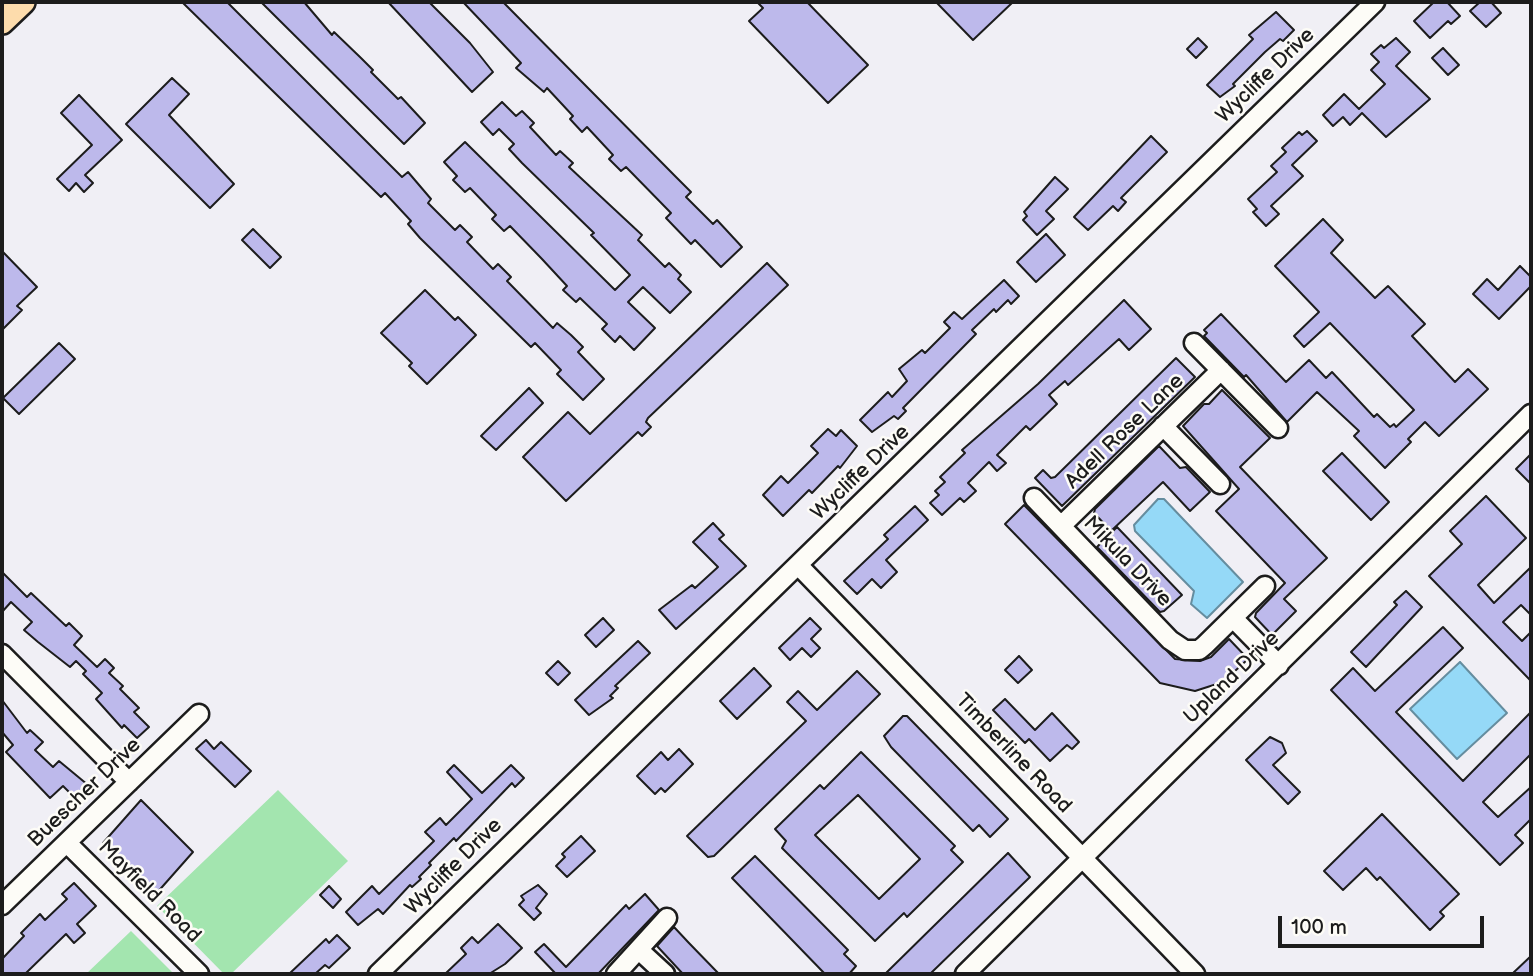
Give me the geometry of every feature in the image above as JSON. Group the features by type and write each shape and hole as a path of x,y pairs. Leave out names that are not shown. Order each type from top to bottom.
{"main road":[{"path":"2,22 23,2"}],"street":[{"name":"Wycliffe Drive","path":"378,974 577,777 799,566 1375,2"},
{"path":"1194,342 1278,428"},
{"name":"Adell Rose Lane","path":"1061,526 1221,370"},
{"name":"Upland Drive","path":"965,974 1531,414"},
{"path":"1163,426 1220,484"},
{"name":"Mikula Drive","path":"1034,498 1170,640 1191,652 1205,645 1233,618"},
{"name":"Timberline Road","path":"799,566 1195,974"},
{"path":"1265,586 1233,618 1279,665"},
{"path":"2,654 130,782"},
{"name":"Buescher Drive","path":"2,905 199,714"},
{"name":"Mayfield Road","path":"67,843 199,974"},
{"path":"616,974 667,918"},
{"path":"639,950 665,974"}],"green space":[{"path":"278,790 348,861 231,974 224,974 157,906"},
{"path":"131,931 174,974 86,974"}],"water":[{"path":"1158,499 1164,499 1243,582 1207,618 1191,604 1194,591 1135,531 1134,525"},
{"path":"1460,662 1507,713 1457,759 1410,709"}],"building":[{"path":"182,2 227,2 402,177 408,172 431,199 428,203 455,230 460,225 472,237 467,242 493,269 498,264 511,277 507,281 553,328 557,323 583,347 578,352 604,379 583,400 557,374 561,370 535,343 531,347 420,238 408,224 411,221 385,193 381,197"},
{"path":"261,2 304,2 332,35 334,32 398,99 401,97 425,123 404,144"},
{"path":"388,2 429,2 470,43 493,72 472,92"},
{"path":"463,2 503,2 691,192 686,197 713,224 717,220 742,247 721,267 695,240 691,244 666,218 671,213 626,167 621,171 609,159 613,155 587,127 582,132 570,119 573,116 547,88 544,92 516,68 521,63"},
{"path":"757,2 807,2 868,65 828,103 749,21 763,8"},
{"path":"936,2 1013,2 973,40"},
{"path":"1434,2 1447,2 1460,16 1451,24 1448,21 1430,38 1414,21"},
{"path":"1480,2 1491,2 1501,13 1486,27 1470,11"},
{"path":"1276,12 1294,30 1283,41 1280,39 1265,52 1233,84 1235,86 1220,97 1207,85 1253,39 1249,35"},
{"path":"1198,38 1207,47 1196,58 1187,49"},
{"path":"1396,38 1410,52 1396,66 1430,99 1386,137 1362,113 1350,125 1343,117 1333,126 1323,115 1344,94 1359,109 1385,84 1371,70 1379,62 1371,54 1381,45 1384,48"},
{"path":"1443,48 1459,65 1448,75 1432,58"},
{"path":"172,78 189,94 169,115 234,184 210,208 126,124"},
{"path":"79,95 122,140 85,175 93,183 84,192 76,183 69,191 57,179 92,145 61,113"},
{"path":"502,102 516,116 522,111 534,123 530,127 556,155 560,151 573,163 569,167 642,235 638,240 665,267 669,263 681,275 678,279 691,292 670,313 643,287 628,302 655,328 634,350 620,336 615,342 602,329 607,324 580,298 576,302 563,290 567,286 510,226 504,231 492,219 496,215 470,188 465,192 453,180 457,176 444,162 465,142 615,290 630,275 591,235 594,233 509,149 514,144 499,129 493,135 481,122"},
{"path":"1307,131 1317,141 1292,165 1303,176 1271,206 1279,214 1266,226 1253,212 1257,209 1248,199 1277,172 1271,166 1286,152 1282,148 1299,132 1302,135"},
{"path":"1151,136 1167,152 1121,198 1126,202 1118,211 1113,206 1088,230 1074,217"},
{"path":"1055,177 1068,189 1046,211 1054,219 1037,235 1023,220 1027,216 1024,212"},
{"path":"1323,219 1343,240 1331,253 1375,298 1388,286 1425,324 1412,336 1455,382 1468,369 1488,389 1439,436 1425,422 1408,439 1411,442 1385,468 1354,436 1359,431 1317,392 1287,422 1246,375 1244,377 1204,336 1207,333 1204,330 1221,314 1286,382 1309,360 1326,378 1332,372 1374,417 1377,414 1390,427 1394,424 1396,427 1414,410 1330,323 1304,347 1294,336 1319,312 1275,266"},
{"path":"253,229 281,257 270,268 242,240"},
{"path":"1046,234 1065,255 1036,282 1017,262"},
{"path":"2,251 37,287 17,306 22,310 2,330"},
{"path":"767,263 788,285 648,418 646,422 651,427 642,436 638,432 566,501 523,457 568,412 590,434"},
{"path":"1520,266 1531,277 1531,286 1499,319 1473,294 1487,279 1498,290"},
{"path":"1004,280 1019,296 1011,304 1008,300 996,312 994,309 972,330 976,334 903,408 906,411 898,419 894,416 872,432 860,420 888,392 892,397 907,381 899,369 922,350 925,353 950,328 944,322 954,312 962,319"},
{"path":"425,290 455,320 458,317 476,335 427,384 409,366 412,363 381,333"},
{"path":"1124,300 1151,329 1129,350 1119,339 1068,385 1065,381 1049,395 1057,404 1030,430 1026,426 997,455 1006,463 997,471 989,462 968,483 976,491 964,502 960,498 942,515 930,503 939,495 935,491 945,482 940,477 965,453 962,450 1038,384"},
{"path":"59,343 75,359 19,414 3,398"},
{"path":"1176,358 1195,377 1062,506 1035,478 1043,470 1051,478 1055,477"},
{"path":"529,388 543,403 496,450 481,436"},
{"path":"1222,390 1270,438 1240,467 1327,558 1284,599 1296,611 1272,635 1255,617 1256,613 1285,583 1216,511 1239,489 1183,426"},
{"path":"828,429 836,436 841,430 857,446 840,468 838,466 812,493 809,490 783,516 763,495 781,476 788,483 818,453 811,446"},
{"path":"1159,446 1180,468 1186,467 1210,492 1190,511 1163,482 1111,531 1094,513 1095,509"},
{"path":"1342,453 1389,502 1371,520 1323,471"},
{"path":"1531,454 1531,484 1516,469"},
{"path":"1486,496 1526,538 1478,585 1494,603 1531,567 1531,615 1521,605 1503,622 1522,641 1531,632 1531,681 1429,576 1462,544 1450,531"},
{"path":"1024,505 1175,659 1200,661 1211,657 1229,639 1248,659 1223,682 1195,691 1160,683 1005,524"},
{"path":"915,506 928,520 886,560 897,572 881,588 872,579 857,594 844,581 888,539 884,535"},
{"path":"713,523 724,535 719,539 746,566 676,629 659,610 692,585 695,588 718,567 693,542"},
{"path":"1117,527 1182,595 1164,611 1160,612 1097,547"},
{"path":"2,572 27,597 31,593 66,626 69,623 82,636 74,645 97,667 105,659 114,668 109,673 123,686 120,689 139,708 134,712 149,727 137,738 124,725 122,728 96,699 102,693 83,674 86,671 76,661 70,667 24,630 32,622 11,602 2,612"},
{"path":"1406,591 1422,607 1366,667 1351,652 1397,605 1394,602"},
{"path":"603,618 614,630 596,647 585,635"},
{"path":"810,618 821,629 811,639 820,648 811,657 802,648 790,660 779,648"},
{"path":"1443,627 1463,648 1396,712 1463,781 1531,712 1531,754 1483,802 1498,817 1531,787 1531,819 1515,835 1523,843 1500,865 1331,690 1353,668 1375,691"},
{"path":"638,641 650,653 615,686 618,688 610,696 613,698 589,715 575,700"},
{"path":"1019,656 1032,670 1018,683 1005,670"},
{"path":"558,661 570,673 558,685 546,673"},
{"path":"754,668 771,686 737,719 720,701"},
{"path":"857,671 880,694 714,856 708,857 687,836 806,721 787,702 798,691 817,710"},
{"path":"1005,699 1035,730 1052,713 1079,742 1072,749 1067,745 1050,761 1029,739 1025,743 993,710"},
{"path":"2,700 27,733 30,730 43,742 35,750 53,767 59,761 88,785 75,798 63,786 50,798 6,752 13,745 2,732"},
{"path":"903,716 907,716 1008,819 990,837 979,825 973,831 891,747 884,736"},
{"path":"1270,737 1282,743 1286,753 1273,765 1300,792 1288,804 1246,760"},
{"path":"206,740 214,749 221,742 251,771 235,787 196,749"},
{"path":"679,749 693,764 665,792 661,788 655,794 637,776 661,752 668,760"},
{"path":"861,752 955,846 951,850 963,862 907,917 904,913 875,941 782,848 786,841 775,829 820,785 824,789","holes":["858,795 920,859 879,899 815,835"]},
{"path":"454,765 482,793 511,765 524,778 515,787 512,783 456,841 454,838 429,863 431,865 419,877 421,879 412,887 410,885 383,914 378,909 358,925 346,912 372,886 379,894 434,841 425,832 440,818 446,825 472,799 447,772"},
{"path":"141,800 193,852 155,895 103,843"},
{"path":"1382,814 1459,894 1440,912 1444,916 1430,930 1380,877 1377,880 1366,868 1343,890 1324,871"},
{"path":"581,836 595,851 567,877 556,866 565,857 562,854"},
{"path":"1008,853 1030,877 930,974 885,974"},
{"path":"755,856 848,950 844,954 856,966 849,974 825,974 732,878"},
{"path":"74,883 96,906 77,924 85,933 74,943 66,934 25,974 2,974 2,959 24,936 21,933 40,914 45,920 67,899 62,894"},
{"path":"538,885 547,894 536,908 541,913 534,920 519,905 524,900 521,896"},
{"path":"329,886 341,899 333,908 320,895"},
{"path":"645,894 659,910 598,974 556,974 535,952 544,944 566,967 626,905 629,909"},
{"path":"498,924 522,948 489,974 445,974 466,954 461,948 472,937 478,943"},
{"path":"674,927 719,974 683,974 657,946"},
{"path":"337,935 350,948 329,968 325,965 315,974 289,974 326,939 329,943"},
{"path":"1531,956 1531,974 1512,974"}]}
